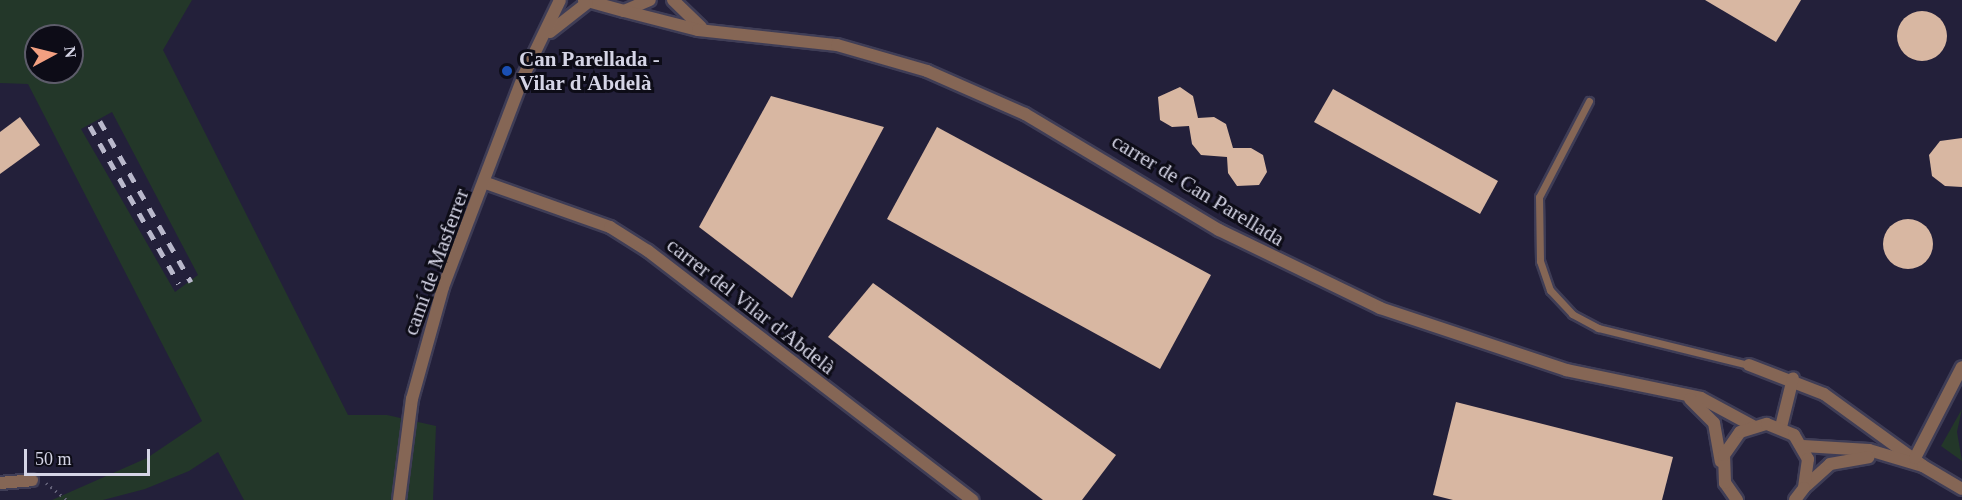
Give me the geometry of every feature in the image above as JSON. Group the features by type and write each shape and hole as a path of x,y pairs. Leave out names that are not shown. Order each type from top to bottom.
{"street":[{"name":"camí de Masferrer","path":"399,500 412,399 443,287 486,183 523,77 560,0"},
{"path":"624,11 650,0"},
{"name":"carrer de Can Parellada","path":"673,0 701,27 734,36"},
{"name":"camí de Masferrer","path":"540,45 585,1"},
{"name":"carrer de Can Parellada","path":"585,1 734,36 837,45 927,70 1035,119 1219,230 1380,308 1566,370 1679,392 1753,426"},
{"name":"carrer del Vilar d'Abdelà","path":"486,183 610,227 648,251 972,500"},
{"path":"1749,365 1793,378 1962,489"},
{"path":"1919,462 1962,367"},
{"path":"1782,427 1793,378"},
{"path":"1679,392 1714,423 1722,469 1733,498"},
{"path":"1722,469 1731,442 1753,426 1782,427 1803,446 1919,462"},
{"path":"1803,446 1809,474 1804,488"},
{"path":"1795,500 1804,488 1830,464 1850,458 1894,457"},
{"path":"0,483 32,480"}],"lane":[{"path":"1589,101 1539,197 1540,261 1550,290 1572,314 1598,328 1749,365"}],"path":[{"path":"32,480 56,486 67,500"}],"green space":[{"path":"0,0 192,0 163,50 348,415 387,415 436,426 433,500 244,500 218,452 189,471 145,489 103,500 52,500 147,458 202,421 28,84 84,84 84,24 24,24 24,84 0,83","holes":["112,112 198,275 175,292 81,129"]},
{"path":"1962,409 1957,432 1962,461 1941,446"}],"building":[{"path":"1705,0 1801,0 1776,42"},
{"path":"1922,11 1940,18 1947,36 1940,54 1922,61 1904,54 1897,36 1904,18"},
{"path":"1180,87 1193,96 1198,118 1214,117 1226,124 1233,148 1251,148 1263,155 1267,172 1259,185 1237,186 1228,173 1227,157 1201,155 1192,144 1189,126 1172,127 1160,120 1158,97"},
{"path":"1333,89 1498,181 1480,214 1314,122"},
{"path":"771,96 884,127 792,298 699,227"},
{"path":"20,117 40,145 0,174 0,132"},
{"path":"937,127 1211,275 1160,369 887,219"},
{"path":"1962,138 1962,187 1945,186 1932,176 1929,155 1940,141"},
{"path":"1908,219 1926,226 1933,244 1926,262 1908,269 1890,262 1883,244 1890,226"},
{"path":"873,283 1116,455 1082,500 1043,500 828,337"},
{"path":"1456,402 1673,457 1662,500 1453,500 1433,495"}],"railway":[{"path":"100,121 191,282"},
{"path":"90,126 179,284"}],"place":[{"name":"Can Parellada - Vilar d'Abdelà","path":"507,71"}]}
